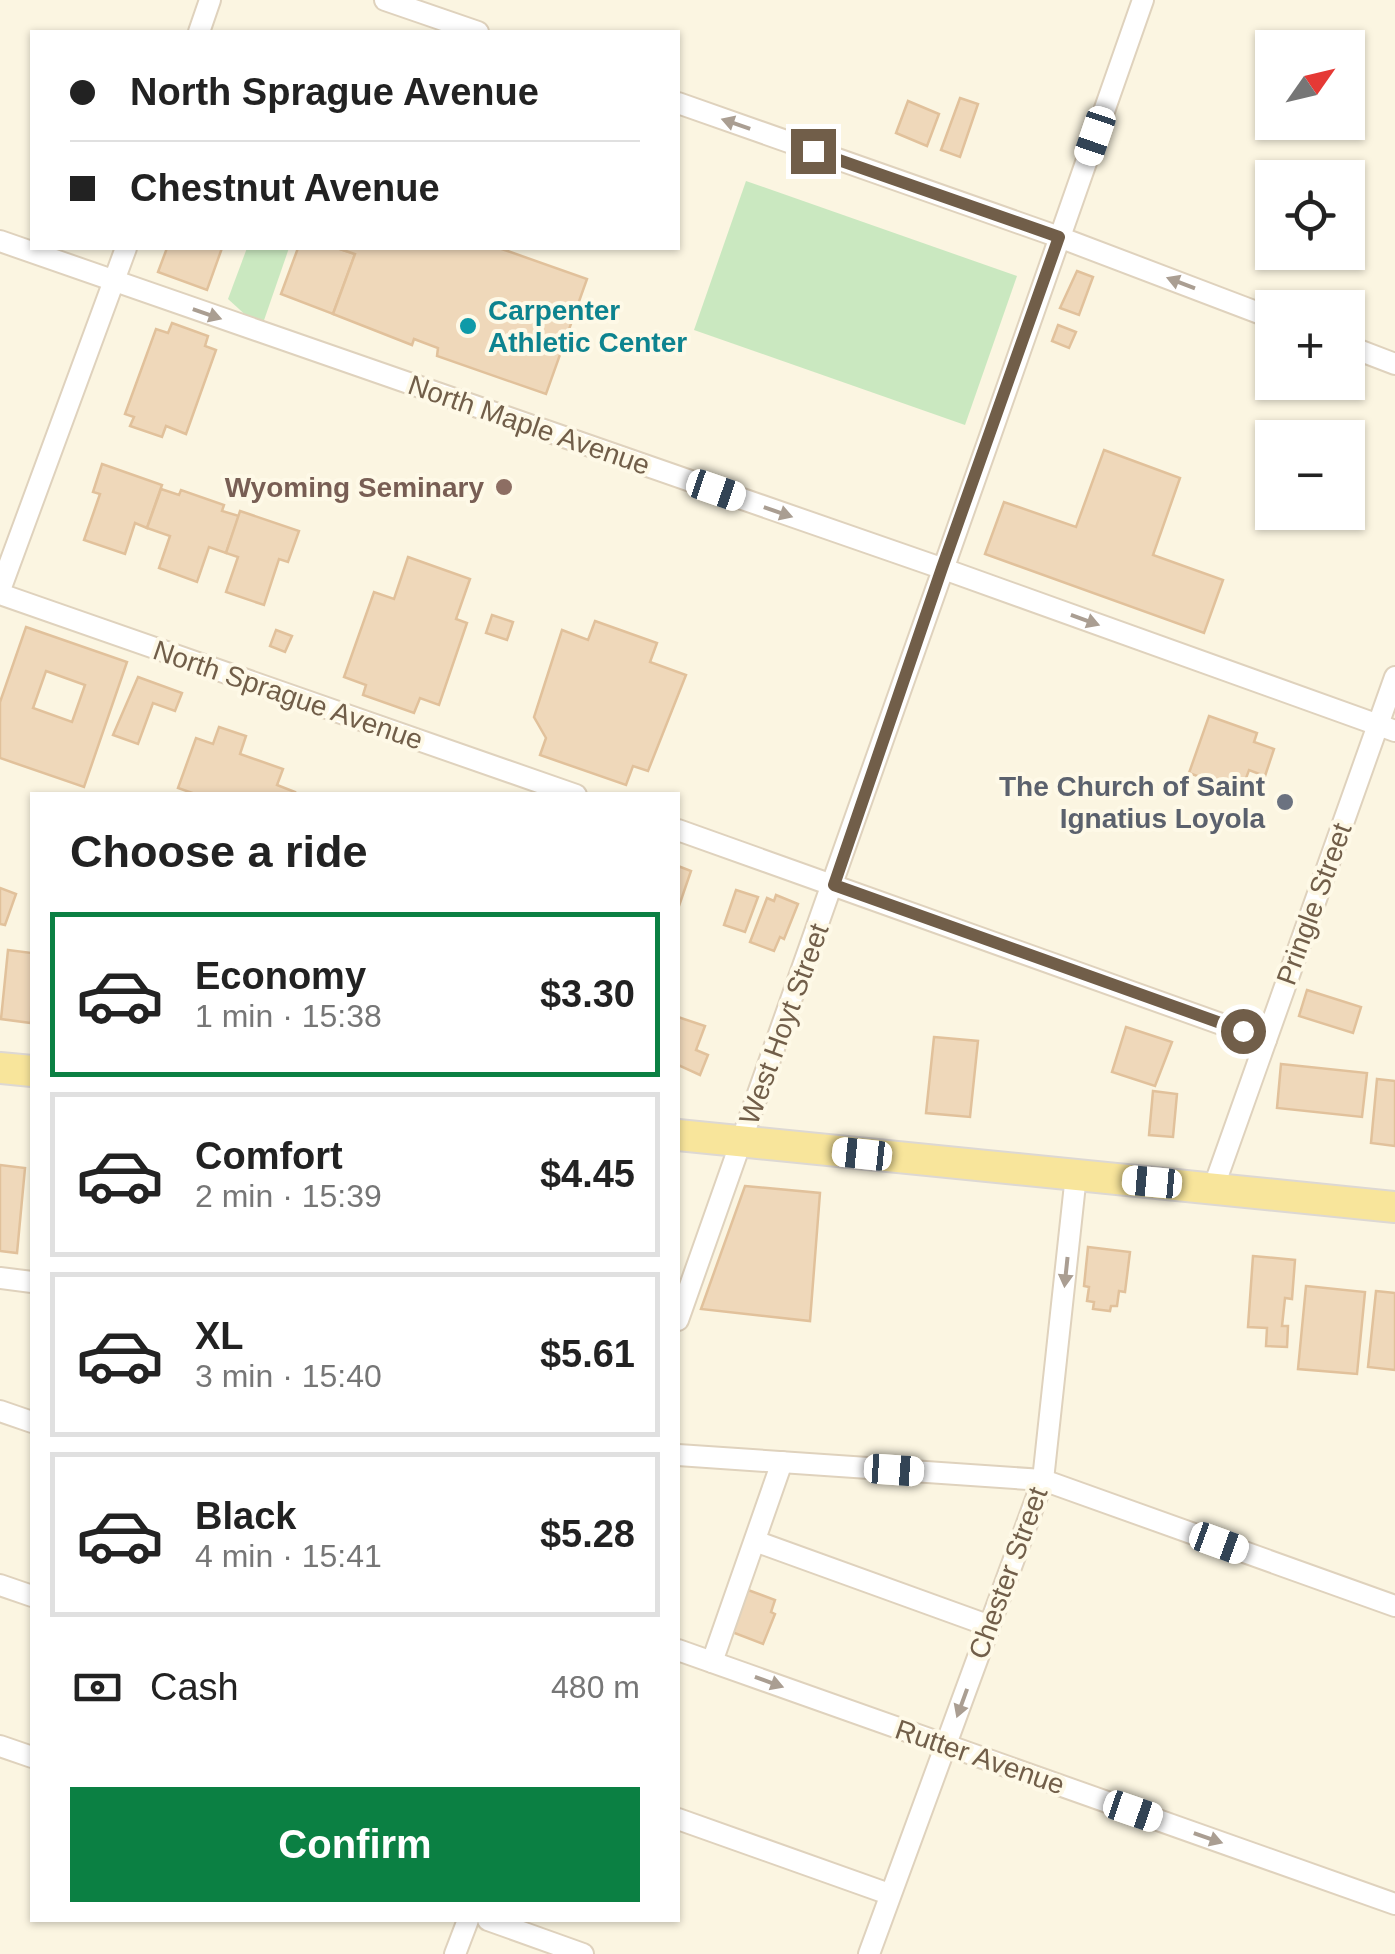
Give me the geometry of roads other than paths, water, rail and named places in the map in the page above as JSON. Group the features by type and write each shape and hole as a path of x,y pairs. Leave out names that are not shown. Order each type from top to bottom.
{"main road":[{"path":"0,1068 30,1072"},
{"path":"680,1135 1395,1207"}],"street":[{"path":"200,30 210,0"},
{"path":"385,0 472,30"},
{"name":"West Hoyt Street","path":"680,1314 1143,0"},
{"path":"680,104 1059,237 1255,312"},
{"name":"North Maple Avenue","path":"0,241 942,568 1386,728"},
{"path":"0,592 125,250"},
{"path":"1365,353 1395,364"},
{"name":"North Sprague Avenue","path":"0,592 567,792"},
{"name":"Pringle Street","path":"1213,1189 1386,728 1395,677"},
{"path":"680,831 1266,1040"},
{"name":"Chester Street","path":"869,1954 1043,1480 1076,1175"},
{"path":"0,1278 30,1282"},
{"path":"0,1410 30,1421"},
{"path":"680,1455 1043,1480 1395,1606"},
{"path":"712,1662 782,1462"},
{"path":"755,1541 990,1626"},
{"path":"0,1585 30,1595"},
{"name":"Rutter Avenue","path":"680,1651 1395,1904"},
{"path":"0,1746 30,1756"},
{"path":"680,1820 890,1894"},
{"path":"455,1954 467,1922"},
{"path":"494,1922 583,1954"}],"place":[{"name":"Carpenter Athletic Center","path":"468,326"},
{"name":"Wyoming Seminary","path":"504,487"},
{"name":"The Church of Saint Ignatius Loyola","path":"1285,802"}]}
